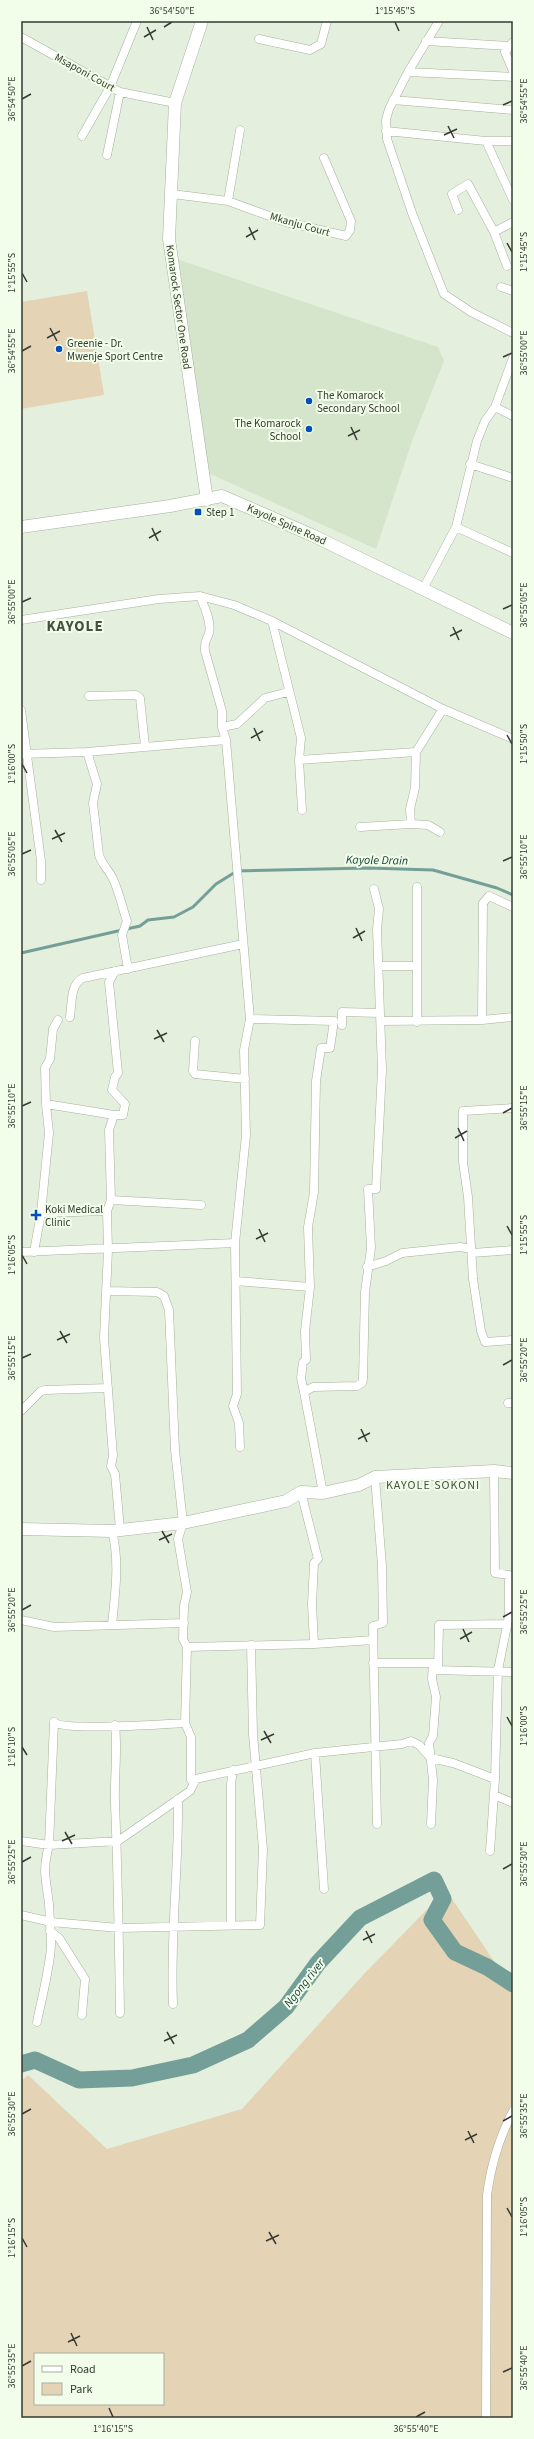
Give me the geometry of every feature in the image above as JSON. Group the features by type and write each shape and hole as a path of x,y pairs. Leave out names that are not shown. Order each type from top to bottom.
{"main road":[{"name":"Komarock Sector One Road","path":"202,21 175,103 169,239 207,500"},
{"name":"Kayole Spine Road","path":"21,527 207,500 222,496 239,502 314,536 513,633"},
{"path":"21,1529 116,1530 183,1522 286,1500 301,1492 323,1494 359,1485 375,1477 494,1471 513,1473"}],"street":[{"path":"82,136 110,87 137,21"},
{"path":"260,39 310,50 321,44 327,21"},
{"path":"439,21 393,100 386,120 386,139 412,214 444,294 466,310 513,333"},
{"name":"Msaponi Court","path":"21,37 120,92 175,103"},
{"path":"426,41 511,44"},
{"path":"511,44 505,52 513,71"},
{"path":"408,72 513,77"},
{"path":"108,155 120,92"},
{"path":"393,100 513,110"},
{"path":"228,201 240,130"},
{"path":"386,132 486,142 513,141"},
{"path":"486,142 513,200"},
{"name":"Mkanju Court","path":"172,194 228,201 286,222 346,236 350,230 351,221 324,158"},
{"path":"458,210 452,194 468,184 494,232 507,266"},
{"path":"494,232 513,222"},
{"path":"501,287 513,291"},
{"path":"423,589 456,527 470,464 485,421 496,407 513,358"},
{"path":"496,407 513,416"},
{"path":"470,464 513,478"},
{"path":"456,527 513,553"},
{"path":"21,620 159,599 200,596 234,605 272,621 443,709 513,739"},
{"path":"200,596 208,620 209,633 204,641 205,651 222,710 222,727 226,740 250,1019 244,1050 246,1135 235,1243 237,1394 233,1406 239,1423 240,1448"},
{"path":"272,621 288,692 301,738 299,760 302,810"},
{"path":"222,727 237,724 265,698 288,692"},
{"path":"89,696 136,695 140,698 145,746"},
{"path":"411,824 410,809 415,788 416,752 443,709"},
{"path":"21,710 24,754 41,861 42,880"},
{"path":"24,754 87,752 226,740"},
{"path":"87,752 97,784 93,803 99,855 101,863 112,876 122,899 122,908 127,921 122,935 128,969"},
{"path":"299,760 416,752"},
{"path":"360,827 428,824 440,832"},
{"path":"417,887 417,1022"},
{"path":"304,1392 313,1387 357,1386 363,1381 368,1267 371,1248 371,1219 368,1189 376,1189 380,1131 381,1017 377,929 379,909 374,889"},
{"path":"482,1020 484,903 489,896 513,907"},
{"path":"70,1017 74,985 77,980 243,944"},
{"path":"379,966 416,966"},
{"path":"46,1104 114,1115 123,1115 125,1104 112,1090 114,1077 118,1072 109,982 115,971"},
{"path":"342,1025 342,1012 417,1022 482,1020 513,1017"},
{"path":"250,1019 334,1021 330,1048 321,1048 316,1081 315,1176 308,1227 310,1287 305,1331 306,1360 303,1362 301,1378 323,1494"},
{"path":"34,1252 41,1213 49,1133 46,1104 45,1068 50,1058 53,1029 58,1020"},
{"path":"195,1041 193,1071 196,1074 245,1079"},
{"path":"513,1108 463,1111 463,1162 468,1197 471,1251 481,1331 486,1342 513,1340"},
{"path":"112,1625 116,1570 115,1474 111,1466 114,1456 104,1338 108,1250 106,1211 111,1200 109,1137 114,1115"},
{"path":"111,1200 151,1201 201,1205"},
{"path":"41,1213 106,1211"},
{"path":"21,1252 108,1250 235,1243"},
{"path":"368,1267 402,1253 460,1248 471,1251 513,1250"},
{"path":"236,1281 310,1287"},
{"path":"21,1841 49,1844 118,1841 193,1788 194,1783 191,1780 191,1737 185,1723 187,1647 182,1639 184,1606 187,1592 178,1539 183,1522 175,1450 169,1310 164,1296 157,1292 106,1292"},
{"path":"21,1411 41,1391 44,1390 108,1388"},
{"path":"490,1852 495,1779 498,1670 507,1624 509,1575 495,1573 494,1471"},
{"path":"375,1477 382,1566 383,1623 373,1626 377,1824"},
{"path":"301,1492 318,1559 314,1563 312,1604 314,1644"},
{"path":"21,1620 54,1627 184,1623"},
{"path":"431,1824 434,1805 429,1743 433,1736 436,1697 435,1670 439,1625 507,1624"},
{"path":"187,1647 314,1644 373,1640"},
{"path":"21,1915 51,1922 118,1928 173,1925 258,1925 261,1923 260,1905 263,1849 259,1784 255,1766 251,1645"},
{"path":"373,1663 430,1662 433,1663 435,1670"},
{"path":"435,1670 498,1670 513,1672"},
{"path":"37,2022 51,1947 51,1922 48,1893 44,1880 45,1861 49,1844 51,1779 54,1750 52,1724 54,1722 59,1726 185,1723"},
{"path":"115,1725 117,1760 115,1802 118,1841 120,2013"},
{"path":"191,1780 315,1753 402,1744 411,1741 419,1745 431,1758 453,1763 495,1779"},
{"path":"315,1753 324,1889"},
{"path":"231,1924 231,1784 233,1770"},
{"path":"494,1794 513,1803"},
{"path":"173,2004 171,1968 178,1835 178,1799"},
{"path":"50,1932 59,1938 85,1979 82,2015"},
{"path":"486,2418 487,2195 490,2169 498,2142 513,2111"}],"shaded area":[{"name":"The Komarock Secondary School","path":"174,258 438,347 444,361 412,441 376,549 197,468"}],"green space":[{"name":"Greenie - Dr. Mwenje Sport Centre","path":"87,291 104,395 21,409 21,302"},
{"path":"446,1890 504,1976 513,1979 513,2418 21,2418 21,2081 28,2075 107,2149 242,2109 364,1974"}],"waterway":[{"name":"Kayole Drain","path":"21,953 140,926 148,920 174,917 193,907 216,884 237,871 368,868 433,870 497,888 513,895"},
{"name":"Ngong river","path":"21,2064 35,2060 79,2080 132,2078 193,2065 248,2040 286,2007 318,1963 360,1918 434,1880 443,1899 432,1920 455,1952 487,1967 513,1984"}],"place":[{"name":"Greenie - Dr. Mwenje Sport Centre","path":"59,349"},
{"name":"The Komarock Secondary School","path":"309,401"},
{"name":"The Komarock School","path":"309,429"},
{"name":"Step 1","path":"198,512"},
{"name":"Koki Medical Clinic","path":"36,1215"}],"district":[{"name":"KAYOLE","path":"75,626"},
{"name":"KAYOLE SOKONI","path":"433,1485"}]}
